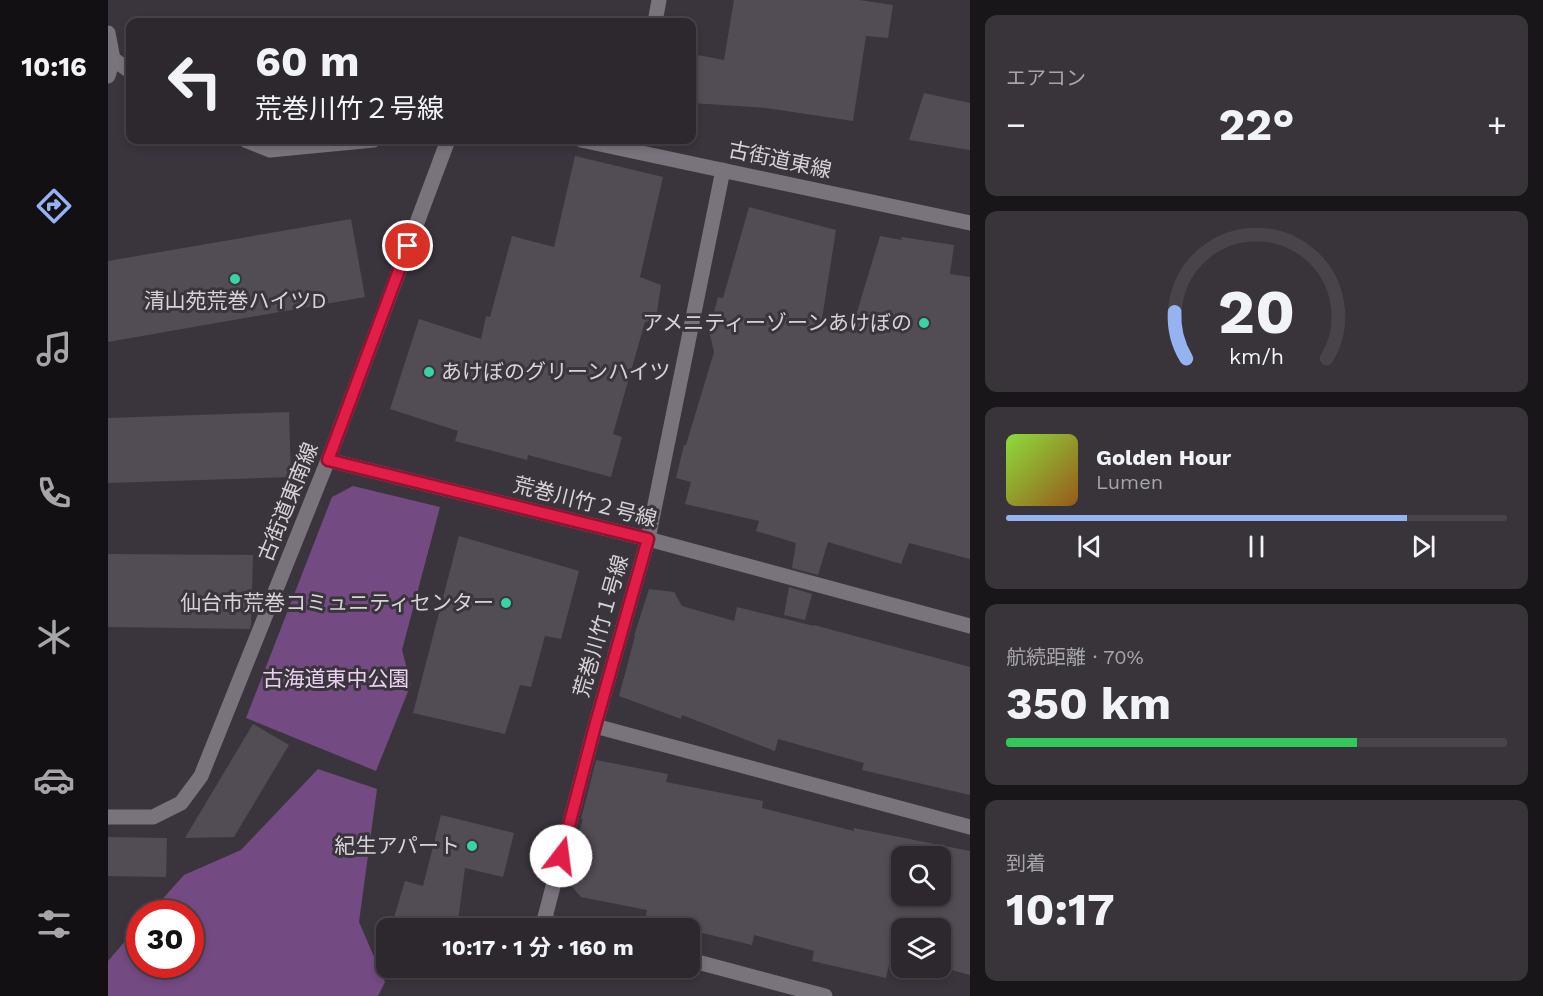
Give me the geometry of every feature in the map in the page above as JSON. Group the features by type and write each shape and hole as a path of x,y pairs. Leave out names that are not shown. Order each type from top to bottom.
{"street":[{"path":"656,18 659,0"},
{"path":"108,33 113,59 108,76"},
{"path":"113,59 126,68"},
{"path":"255,144 270,150 332,144"},
{"name":"古街道東南線","path":"108,817 153,817 181,803 201,776 328,460 446,144"},
{"name":"古街道東線","path":"634,145 723,170 970,223"},
{"name":"荒巻川竹１号線","path":"545,918 595,726 648,539 723,170"},
{"name":"荒巻川竹２号線","path":"328,460 648,539 970,626"},
{"path":"595,726 970,827"},
{"path":"700,963 825,996"}],"green space":[{"name":"古海道東中公園","path":"353,486 440,507 402,650 411,684 376,771 246,718 332,497"},
{"path":"318,769 377,789 359,922 376,961 376,978 383,978 385,982 378,996 108,996 108,961 126,940 126,978 204,978 204,900 162,900 184,875 241,850"}],"building":[{"path":"734,0 859,0 893,5 888,38 866,36 853,121 766,108 696,103 696,55 724,60"},
{"path":"924,93 970,103 970,150 909,140"},
{"path":"575,156 663,177 640,277 661,285 656,319 645,322 613,434 622,437 611,477 528,455 527,460 455,441 458,431 390,409 419,319 481,339 486,316 490,317 512,236 554,247"},
{"path":"749,207 836,230 821,325 851,332 880,236 954,245 950,274 970,277 970,559 909,543 901,564 828,542 818,575 792,568 796,543 756,531 759,521 685,504 691,482 676,478 684,445 686,445 714,352 709,331 718,297 723,298"},
{"name":"清山苑荒巻ハイツD","path":"351,219 365,297 108,342 108,261"},
{"path":"289,412 291,477 108,483 108,418"},
{"name":"仙台市荒巻コミュニティセンター","path":"459,536 579,571 561,639 545,636 531,687 520,685 505,734 413,713"},
{"path":"108,554 253,555 250,629 108,627"},
{"path":"789,587 812,594 805,620 784,615"},
{"path":"649,589 674,592 682,606 734,621 737,607 970,667 970,795 862,770 864,763 778,739 775,751 682,715 681,719 619,696"},
{"path":"253,724 289,745 234,837 185,838"},
{"path":"596,760 668,774 666,782 763,801 762,808 854,831 854,828 945,846 891,846 891,906 951,906 951,847 970,851 970,975 951,970 951,918 891,918 891,955 886,978 812,961 814,951 754,935 752,945 700,932 700,918 645,918 647,910 581,897 565,879 583,819 581,819"},
{"path":"441,815 514,833 503,877 465,868 458,918 394,918 405,881 423,886"},
{"path":"108,837 167,838 166,877 108,876"}],"place":[{"name":"清山苑荒巻ハイツD","path":"235,279"},
{"name":"アメニティーゾーンあけぼの","path":"924,323"},
{"name":"あけぼのグリーンハイツ","path":"429,372"},
{"name":"仙台市荒巻コミュニティセンター","path":"506,603"},
{"name":"紀生アパート","path":"472,846"}],"route":[{"path":"408,246 328,460 648,539 561,856"}]}
